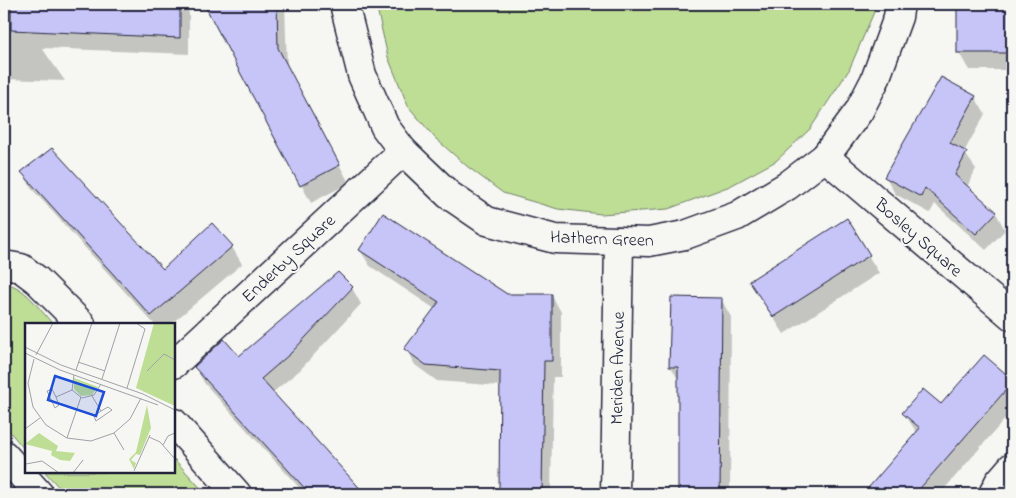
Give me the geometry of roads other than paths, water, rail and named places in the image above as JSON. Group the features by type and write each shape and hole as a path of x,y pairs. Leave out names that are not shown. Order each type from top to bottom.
{"street":[{"name":"Hathern Green","path":"344,4 362,75 385,128 403,151 449,195 487,221 555,239 649,242 685,235 737,216 787,186 825,157 859,111 875,80 898,17 900,4"},
{"name":"Enderby Square","path":"175,363 403,151"},
{"name":"Bosley Square","path":"825,157 1012,316"},
{"name":"Meriden Avenue","path":"615,494 619,241"},
{"path":"4,264 22,268 37,280 80,323"},
{"path":"175,424 237,494"},
{"path":"4,455 39,494"},
{"path":"992,494 1012,467"}]}
